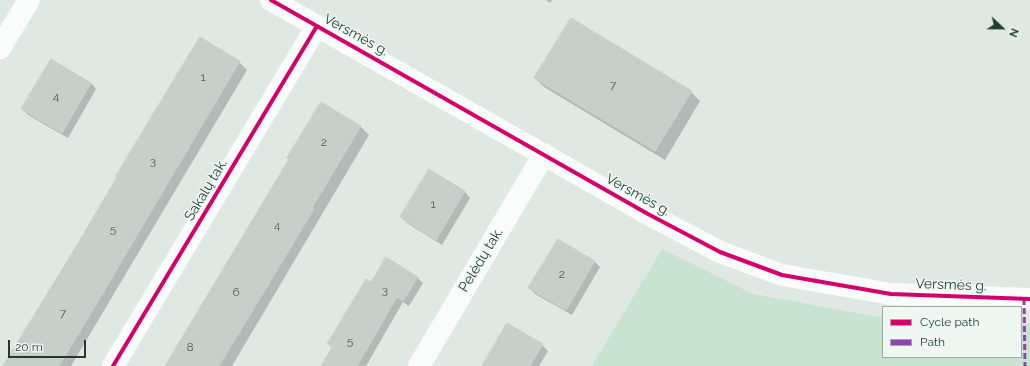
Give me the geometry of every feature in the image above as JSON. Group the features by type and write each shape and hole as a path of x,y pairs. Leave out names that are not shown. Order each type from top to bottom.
{"street":[{"path":"0,48 29,0"},
{"name":"Versmės g.","path":"271,0 720,252 782,275 891,294 1030,299"},
{"name":"Sakalų tak.","path":"113,366 317,26"},
{"name":"Pelėdų tak.","path":"419,366 544,154"}],"green space":[{"path":"662,249 753,294 882,318 882,358 1022,358 1022,324 1030,323 1030,366 592,366"}],"building":[{"path":"571,18 692,91 655,151 534,78"},
{"path":"200,37 240,61 100,298 59,366 3,366 77,245 117,177 116,176"},
{"path":"51,59 91,83 62,133 21,109"},
{"path":"321,102 361,126 312,208 314,209 219,366 165,366 289,159 287,158"},
{"path":"429,169 465,191 436,240 400,217"},
{"path":"558,239 595,261 566,310 528,288"},
{"path":"386,257 418,277 403,301 397,297 357,366 321,366 332,347 327,344 366,279 371,282"},
{"path":"507,323 543,344 530,366 482,366"}],"marked path":[{"path":"1024,299 1025,366"}],"cycle path":[{"path":"271,0 648,214 720,252 782,275 891,294 1030,299"},
{"path":"113,366 317,26"}]}
